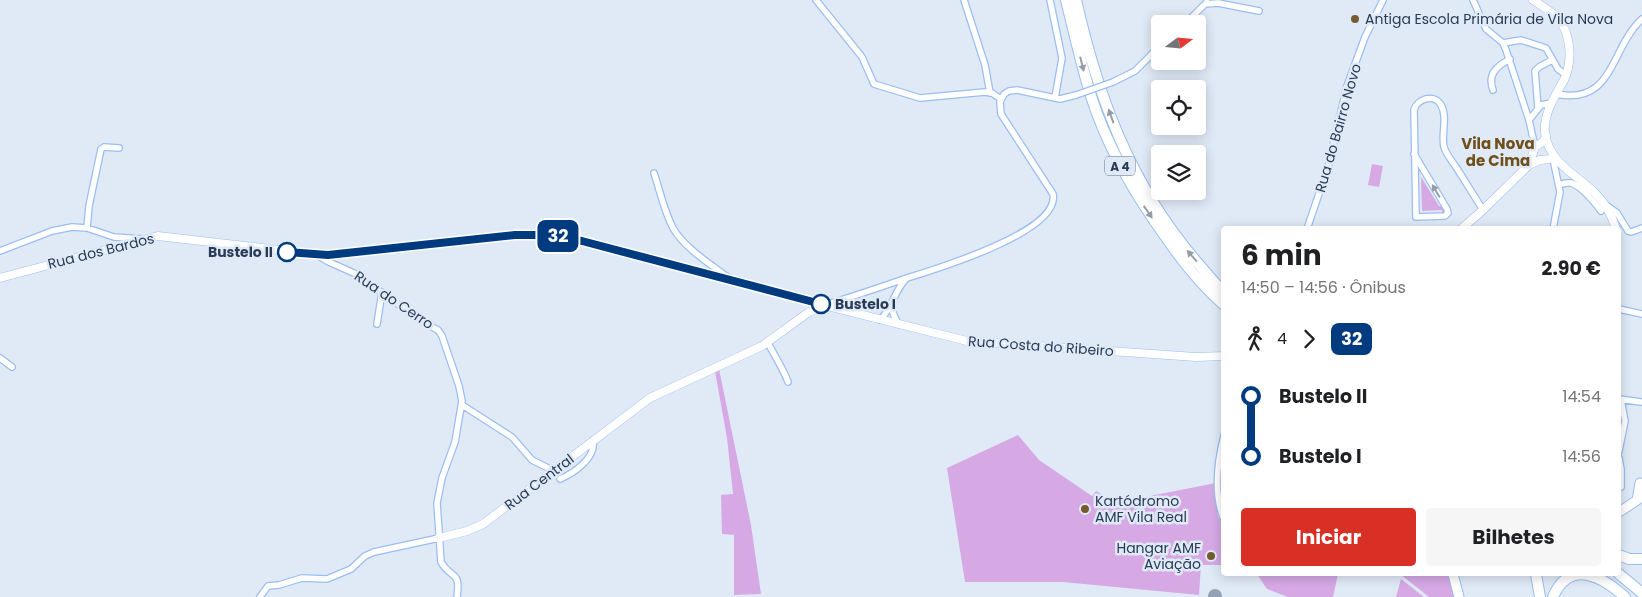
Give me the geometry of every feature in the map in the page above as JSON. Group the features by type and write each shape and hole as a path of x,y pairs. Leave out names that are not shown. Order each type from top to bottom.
{"highway":[{"name":"A 4","path":"1066,0 1091,97 1120,166 1143,205 1178,255 1213,296 1221,303"},
{"name":"A 4","path":"1076,0 1095,72 1114,126 1141,184 1157,210 1186,249 1221,289"},
{"path":"1621,557 1642,559"},
{"path":"1536,576 1540,597"},
{"path":"1553,597 1559,587 1566,580 1574,576"},
{"path":"1592,576 1602,579 1629,594 1642,594"},
{"path":"1606,576 1629,594"},
{"path":"1620,576 1629,594"}],"main road":[{"path":"1533,0 1554,14 1566,32 1570,56 1566,76 1552,103 1546,122 1549,160"},
{"path":"1464,226 1529,165 1536,148 1545,140 1546,136"},
{"path":"1536,148 1549,148"},
{"path":"1536,148 1536,157 1549,160 1594,191 1602,207 1611,215 1615,226"},
{"path":"1529,165 1549,160"},
{"name":"Rua Costa do Ribeiro","path":"317,255 515,235 545,235 582,241 880,320 975,342 1196,357 1221,355"},
{"name":"Rua dos Bardos","path":"0,278 144,239 162,236 317,255"},
{"path":"802,317 807,309 807,301"},
{"name":"Rua Central","path":"439,538 467,531 483,524 650,398 768,343 802,317 824,305"},
{"path":"1621,511 1628,508 1639,498 1642,473"},
{"path":"1454,576 1459,597"}],"street":[{"path":"816,0 862,57 874,84 920,98 990,93 1001,99"},
{"path":"964,0 987,70 990,93"},
{"path":"1050,0 1062,58 1055,98"},
{"name":"Rua do Bairro Novo","path":"1308,226 1328,167 1348,86 1365,38 1383,0"},
{"path":"1473,0 1486,29 1503,44 1510,59 1536,148"},
{"path":"1194,15 1207,2 1259,11"},
{"path":"1556,94 1579,95 1599,86 1611,70 1631,31 1642,18"},
{"path":"1503,44 1517,40 1547,49 1559,70 1566,76"},
{"path":"824,305 970,257 999,244 1040,220 1053,204 1054,196 1002,114 1000,108 1001,99 1006,92 1014,90 1063,99 1112,82 1135,71 1151,55"},
{"path":"1493,90 1490,81 1491,76 1501,64 1510,59"},
{"path":"1538,108 1536,71 1552,60"},
{"path":"1414,154 1448,211 1446,216 1416,217 1414,154 1414,107 1421,100 1435,99 1443,109 1445,148 1483,210"},
{"path":"1529,120 1543,104 1552,103"},
{"path":"87,228 89,206 101,149 104,147 119,148"},
{"path":"1549,160 1559,184 1560,196 1554,226"},
{"path":"654,173 669,221 677,235 709,264 733,281"},
{"path":"1559,184 1572,183 1602,207 1617,214 1628,231 1631,232 1642,228"},
{"path":"0,251 55,230 72,227 87,228 114,237 144,239"},
{"name":"Rua do Cerro","path":"317,255 354,272 424,323 440,332 459,386 462,405 454,445 441,480 437,507 442,565 456,576 458,580 457,597"},
{"path":"880,320 893,301 897,290 908,278"},
{"path":"377,324 382,292"},
{"path":"893,301 893,313 898,324"},
{"path":"1621,309 1642,314"},
{"path":"768,343 776,360 783,368 788,382"},
{"path":"0,358 12,367"},
{"path":"1621,400 1641,402"},
{"path":"1621,404 1625,422 1621,441"},
{"path":"462,405 512,437 532,460 554,471"},
{"path":"560,479 579,466 592,451 593,441"},
{"path":"1221,450 1218,493 1221,506"},
{"path":"1621,469 1621,486"},
{"name":"Rua Central","path":"260,597 268,586 278,586 302,578 327,579 350,569 362,558 374,552 439,538"}],"shaded area":[{"path":"1372,164 1383,166 1379,187 1368,185"},
{"path":"1421,177 1439,206 1446,208 1447,212 1442,215 1442,210 1422,211"},
{"path":"719,369 751,525 761,594 734,595 734,535 722,534 721,495 733,494 727,438 715,371"},
{"name":"Kartódromo AMF Vila Real","path":"1018,435 1039,460 1092,496 1096,491 1112,500 1124,501 1216,483 1218,517 1221,521 1221,565 1201,565 1199,595 1063,582 965,582 947,468"},
{"path":"1258,576 1338,576 1333,597 1288,597 1267,589"},
{"path":"1403,576 1448,576 1452,581 1457,597 1429,597"},
{"path":"1401,579 1424,597 1396,597"}],"bus line":[{"name":"32","path":"287,252 328,255 515,235 545,235 582,241 821,304"}],"place":[{"name":"Antiga Escola Primária de Vila Nova","path":"1355,19"},
{"name":"Bustelo II","path":"287,252"},
{"name":"Bustelo I","path":"821,304"},
{"name":"Kartódromo AMF Vila Real","path":"1085,509"},
{"name":"Hangar AMF Aviação","path":"1211,556"}],"district":[{"name":"Vila Nova de Cima","path":"1498,152"}]}
